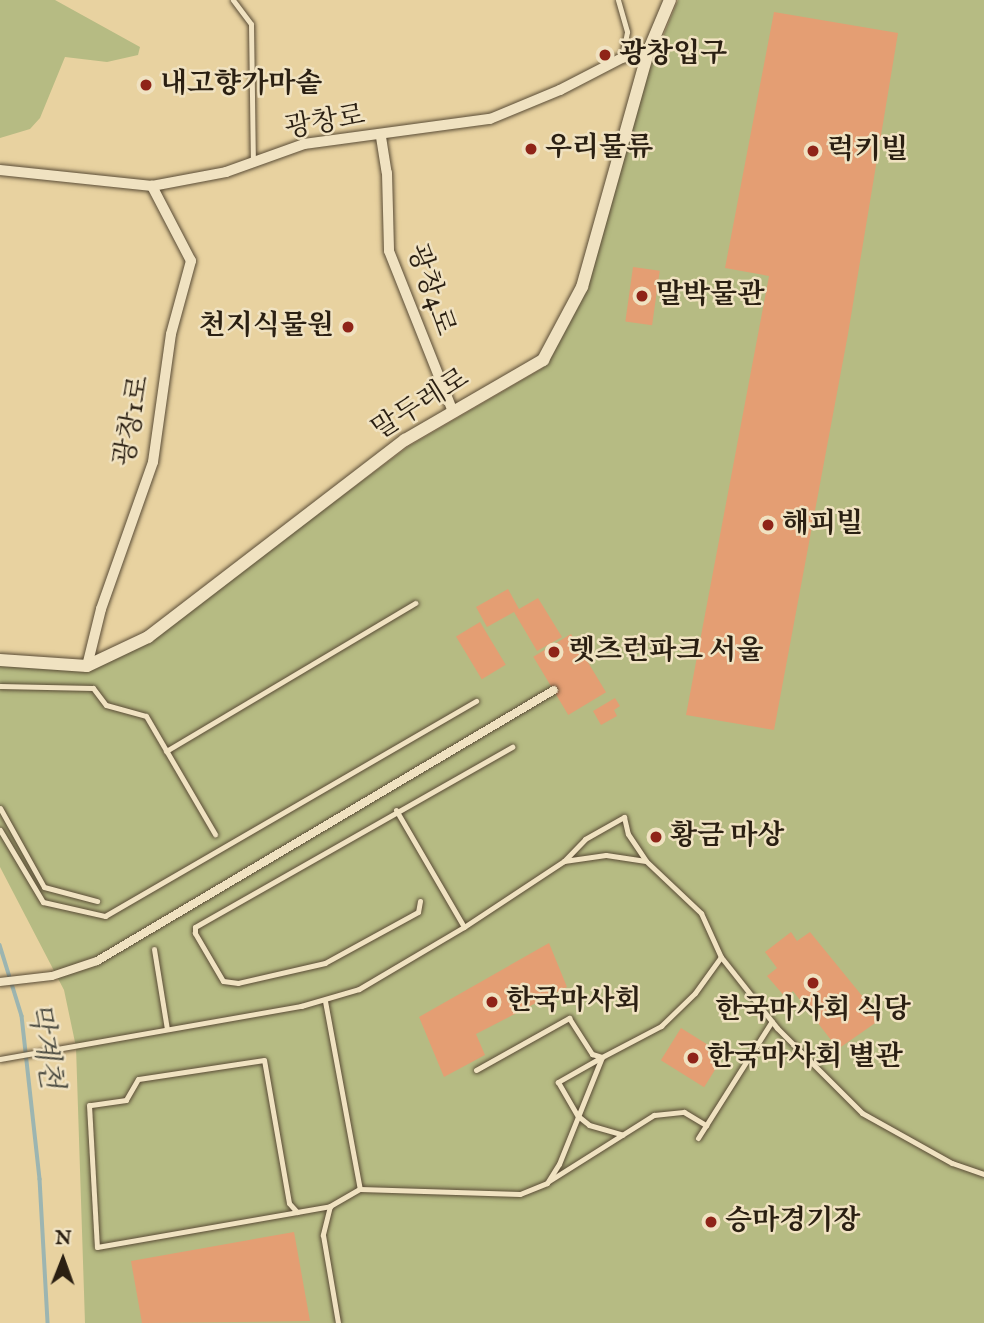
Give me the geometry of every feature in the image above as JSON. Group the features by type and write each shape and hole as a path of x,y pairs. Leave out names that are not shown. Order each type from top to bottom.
{"street":[{"name":"말두레로","path":"87,666 148,636 405,440 542,360 582,287 648,52 670,0"},
{"name":"광창로","path":"0,170 152,186 253,163 304,144 381,137 490,119 560,90 622,58 648,52"},
{"name":"광창4로","path":"381,137 387,173 389,251 453,412"},
{"name":"광창1로","path":"87,666 101,609 153,461 169,346 191,261 152,186"},
{"path":"0,660 87,666"},
{"path":"0,982 51,976 97,961 554,690"}],"lane":[{"path":"233,0 251,24 253,163"},
{"path":"618,0 627,32 622,58"},
{"path":"166,751 415,603"},
{"path":"0,685 93,688 106,705 146,716 215,834"},
{"path":"0,830 43,902 105,916 476,701"},
{"path":"420,901 418,912 325,963 238,983 223,981 195,927 396,810 512,747"},
{"path":"0,808 44,887 97,901"},
{"path":"396,810 464,927"},
{"path":"0,1059 325,1001 359,989 464,927 564,861 585,839 624,817 628,834 646,861 701,913 721,957 772,1021 862,1113 952,1163 984,1174"},
{"path":"564,861 606,855 646,861"},
{"path":"155,949 167,1029"},
{"path":"625,1135 606,1133 578,1116 558,1082 661,1026 695,993 721,957"},
{"path":"325,1001 360,1189"},
{"path":"476,1070 569,1018 592,1054 602,1057"},
{"path":"698,1138 772,1021"},
{"path":"547,1183 559,1164 602,1057"},
{"path":"297,1212 289,1203 264,1060 138,1079 126,1100 89,1105 97,1247 297,1212 330,1206 360,1189 520,1194 547,1183 654,1115 674,1111 706,1125"},
{"path":"330,1206 323,1235 338,1323"}],"green space":[{"path":"0,0 55,0 140,47 138,55 107,62 65,57 40,118 30,129 0,138"},
{"name":"렛츠런파크 서울","path":"678,0 984,0 984,1323 85,1323 76,1047 64,990 0,867 0,666 89,671 152,638 409,446 543,368 565,331 646,78"}],"building":[{"path":"774,12 898,33 848,334 774,730 686,715 769,276 725,268"},
{"name":"말박물관","path":"633,267 660,271 652,325 625,321"},
{"path":"508,589 519,609 538,598 562,637 537,651 514,612 487,627 476,607"},
{"path":"480,622 506,665 482,679 456,636"},
{"path":"571,634 606,692 568,715 533,657"},
{"path":"615,698 620,706 614,710 617,716 601,725 593,711"},
{"name":"한국마사회 식당","path":"791,932 797,941 810,932 881,1019 838,1049 793,991 786,998 767,976 777,968 765,952"},
{"name":"한국마사회","path":"549,943 567,987 476,1034 485,1055 444,1077 419,1017"},
{"name":"한국마사회 별관","path":"681,1028 724,1055 704,1087 661,1060"},
{"path":"294,1232 310,1321 142,1323 131,1261"}],"waterway":[{"name":"막계천","path":"0,945 22,1016 40,1179 48,1323"}],"place":[{"name":"광창입구","path":"605,55"},
{"name":"내고향가마솥","path":"146,85"},
{"name":"우리물류","path":"531,149"},
{"name":"럭키빌","path":"813,151"},
{"name":"말박물관","path":"642,296"},
{"name":"천지식물원","path":"348,327"},
{"name":"해피빌","path":"768,525"},
{"name":"렛츠런파크 서울","path":"554,652"},
{"name":"황금 마상","path":"656,837"},
{"name":"한국마사회 식당","path":"813,983"},
{"name":"한국마사회","path":"492,1002"},
{"name":"한국마사회 별관","path":"693,1058"},
{"name":"승마경기장","path":"711,1222"}]}
